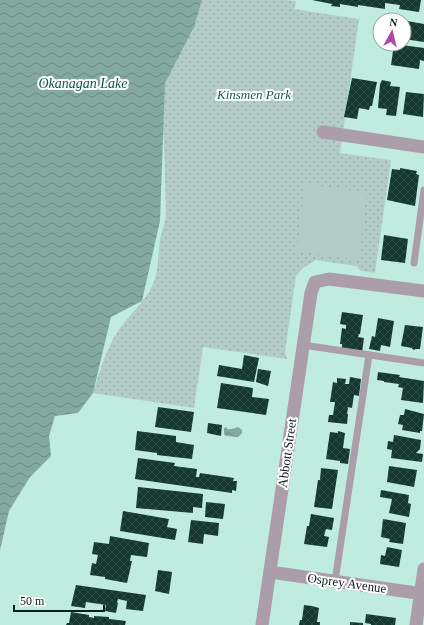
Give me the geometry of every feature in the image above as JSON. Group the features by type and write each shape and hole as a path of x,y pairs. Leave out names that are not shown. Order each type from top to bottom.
{"street":[{"path":"323,132 424,147"},
{"name":"Abbott Street","path":"262,625 303,345 311,294 315,282 329,279 424,292"},
{"path":"416,625 422,594 424,569"},
{"name":"Osprey Avenue","path":"270,572 422,594"}],"lane":[{"path":"414,263 424,190"},
{"path":"303,345 424,363"},
{"path":"335,581 369,355"}],"green space":[{"name":"Kinsmen Park","path":"188,0 296,1 294,9 359,19 340,153 391,160 375,273 361,271 356,266 316,260 303,268 296,276 285,352 287,359 203,347 194,408 93,393 103,361 113,339 122,325 150,291 156,273 160,239 166,215 164,141 159,79"},
{"path":"305,184 367,193 358,260 297,251"}],"water":[{"name":"Okanagan Lake","path":"0,0 202,0 194,27 165,83 160,221 142,301 111,317 93,393 78,413 55,416 49,436 51,456 30,477 9,511 0,550"},
{"path":"227,427 227,429 232,429 238,427 242,430 242,433 238,437 226,436 224,434 224,428"}],"building":[{"path":"312,0 421,0 419,12 399,9 400,5 385,3 385,9 340,4 340,7 331,6 332,4"},
{"path":"412,22 424,24 424,42 412,40"},
{"path":"412,46 424,48 424,61 420,60 419,69 391,65 393,52 412,52"},
{"path":"352,78 377,82 372,106 370,106 369,110 359,108 357,119 344,117"},
{"path":"382,80 391,82 390,86 400,87 396,116 386,115 387,109 378,108 380,84"},
{"path":"406,92 424,94 423,117 403,114"},
{"path":"400,168 417,171 416,174 419,175 415,206 387,200 392,169 400,170"},
{"path":"384,235 408,239 405,263 381,260"},
{"path":"342,312 363,315 360,334 358,337 364,338 362,353 342,349 342,344 340,344 342,328 346,329 346,325 340,324"},
{"path":"378,318 394,321 390,347 381,345 380,351 369,349 372,336 375,337"},
{"path":"405,325 423,327 420,349 415,350 401,346"},
{"path":"244,355 259,358 254,382 217,376 219,365 242,369"},
{"path":"258,369 271,371 268,386 256,382"},
{"path":"378,372 400,375 399,377 424,381 423,403 401,400 403,388 398,387 399,384 377,380"},
{"path":"350,377 361,379 359,396 354,395 352,408 347,407 347,424 328,422 329,415 333,415 335,402 330,402 333,382 337,383 337,378 346,379 345,384 349,384"},
{"path":"221,383 253,388 252,397 269,399 266,415 217,408"},
{"path":"158,407 194,412 191,432 155,427"},
{"path":"405,409 424,414 422,431 420,431 420,433 402,430 403,425 398,424 400,415 404,415"},
{"path":"208,423 222,425 221,436 207,433"},
{"path":"137,431 176,436 176,442 194,445 192,459 157,455 157,453 135,450"},
{"path":"338,431 345,433 343,448 350,449 348,464 326,459 330,432 338,433"},
{"path":"394,435 421,440 420,449 416,453 423,454 422,462 391,458 392,450 387,449 388,441 393,442"},
{"path":"138,458 175,463 174,466 197,469 196,477 199,477 200,473 234,478 233,481 237,481 236,491 232,490 232,493 135,479"},
{"path":"389,466 417,470 414,487 387,482"},
{"path":"321,468 338,470 332,509 314,507"},
{"path":"138,487 203,494 202,508 193,507 193,513 136,508"},
{"path":"381,490 409,495 408,503 411,504 409,517 389,513 392,499 380,497"},
{"path":"206,502 225,504 223,519 205,517"},
{"path":"123,511 169,519 167,527 177,529 175,540 120,531"},
{"path":"311,514 334,518 332,530 326,529 324,536 329,537 327,547 304,544"},
{"path":"383,519 406,523 403,544 389,542 390,539 381,537"},
{"path":"191,520 219,523 218,536 204,534 203,544 188,542"},
{"path":"110,536 149,543 147,557 131,555 130,561 132,561 127,583 105,579 105,577 90,575 92,563 96,564 98,555 92,554 94,542 109,544"},
{"path":"387,547 402,550 399,567 380,564 381,555 385,556"},
{"path":"158,570 172,572 169,594 155,591"},
{"path":"76,585 146,595 143,611 126,609 127,601 118,599 116,613 105,611 106,605 86,602 85,608 71,606"},
{"path":"304,605 319,608 317,622 320,622 320,625 299,625 300,620 302,620"},
{"path":"71,612 89,615 89,617 94,618 94,616 109,617 109,619 126,621 125,625 66,625 69,623"},
{"path":"366,614 396,618 395,625 371,625 365,623"},
{"path":"350,622 363,623 363,625 350,625"}]}
